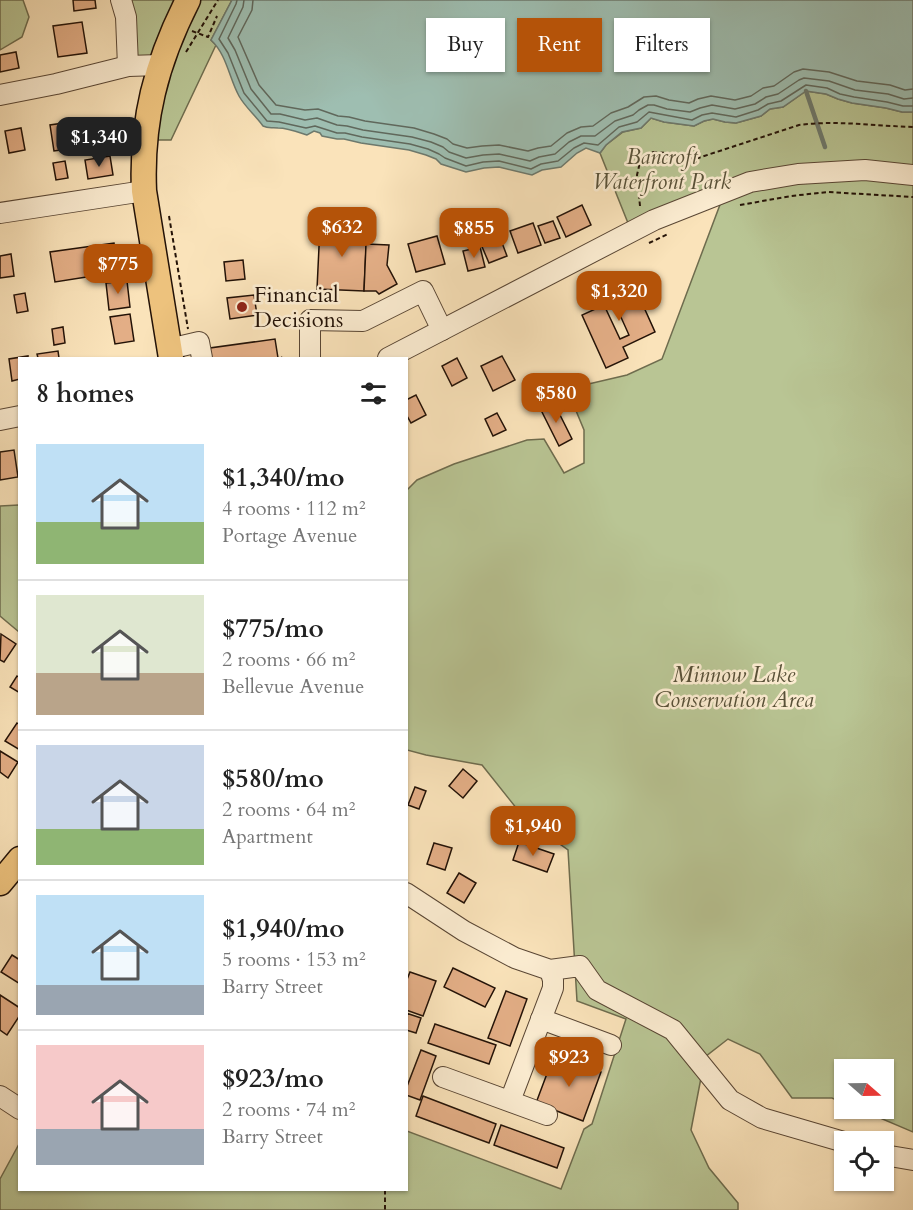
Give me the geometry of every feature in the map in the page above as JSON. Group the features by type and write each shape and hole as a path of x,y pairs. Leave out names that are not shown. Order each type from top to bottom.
{"main road":[{"path":"183,352 144,191 143,166 151,99 160,65 178,18 188,0"},
{"path":"0,883 18,861"}],"street":[{"path":"121,0 126,17 128,66"},
{"path":"0,96 128,66 160,65"},
{"path":"390,357 654,220 750,182 798,174 866,171 913,175"},
{"path":"0,213 144,191"},
{"path":"310,357 310,320 363,321 423,291 442,330"},
{"path":"0,420 18,416"},
{"path":"409,900 515,958 550,970 580,966 597,990 673,1030 730,1100 762,1118 834,1140"},
{"path":"510,1101 552,988 554,980 550,970"},
{"path":"541,1019 611,1045"},
{"path":"443,1077 547,1115"},
{"path":"0,1096 18,1108"},
{"path":"894,1157 913,1160"}],"path":[{"path":"183,56 199,34 218,0"},
{"path":"187,36 190,30 208,37 217,16"},
{"path":"640,206 637,175 640,162 653,152 695,159 807,123 913,127"},
{"path":"740,205 828,192 913,197"},
{"path":"169,217 183,352"},
{"path":"648,244 667,234"},
{"path":"385,1191 385,1210"}],"green space":[{"path":"0,0 23,0 29,17 22,37 0,50"},
{"path":"122,0 232,0 211,40 216,45 171,140 146,140 161,64 129,65"},
{"path":"806,91 826,94 852,103 913,112 913,1132 882,1119 894,1119 894,1059 834,1059 834,1099 792,1098 760,1054 728,1039 705,1057 691,1130 709,1168 738,1203 738,1210 0,1210 0,1179 18,1146 18,1191 408,1191 408,1131 561,1189 584,1129 592,1124 626,1019 577,1001 568,850 525,819 482,765 408,750 408,489 417,480 454,464 527,440 544,439 564,473 584,463 584,430 567,389 627,375 662,359 724,194 632,233 600,153 606,145 623,132 641,128 651,118 694,126 713,119 736,123 761,116 770,109 783,107"},
{"path":"18,505 18,631 0,616 0,506"}],"water":[{"path":"232,0 913,0 913,112 852,103 826,94 806,91 783,107 770,109 761,116 736,123 713,119 694,126 651,118 641,128 622,132 600,153 586,148 561,167 542,170 532,175 499,167 466,172 409,150 322,136 314,131 307,135 289,129 263,126 239,96 221,53 211,40"}],"building":[{"path":"73,0 95,0 96,8 74,11"},
{"path":"82,22 87,53 58,57 53,26"},
{"path":"16,52 19,68 0,72 0,55"},
{"path":"70,122 74,148 54,151 50,125"},
{"path":"21,128 25,150 9,153 5,131"},
{"path":"110,156 113,175 88,179 85,160"},
{"path":"65,161 68,178 56,180 53,163"},
{"path":"582,205 591,225 566,237 557,217"},
{"path":"553,221 560,238 545,243 538,226"},
{"path":"533,223 541,245 518,253 510,231"},
{"path":"320,226 367,228 364,291 317,289"},
{"path":"496,227 507,256 489,263 477,235"},
{"path":"437,236 445,264 416,272 408,244"},
{"path":"114,243 118,272 55,282 50,252"},
{"path":"366,244 389,245 387,265 397,284 379,294 376,291 364,291"},
{"path":"480,247 485,267 468,271 463,251"},
{"path":"11,254 14,276 0,278 0,256"},
{"path":"243,260 245,279 226,281 224,262"},
{"path":"629,274 655,332 623,347 628,358 606,368 582,315 604,305 620,339 629,335 606,284"},
{"path":"127,281 130,307 109,310 106,283"},
{"path":"25,293 28,311 17,313 14,295"},
{"name":"Financial Decisions","path":"254,295 257,315 230,319 227,298"},
{"path":"130,314 134,341 115,344 110,317"},
{"path":"63,327 65,343 54,345 52,329"},
{"path":"275,339 278,357 211,357 210,348"},
{"path":"58,351 59,357 38,357 37,354"},
{"path":"502,356 515,380 493,391 481,366"},
{"path":"18,358 18,380 12,381 9,359"},
{"path":"457,358 467,378 452,386 442,366"},
{"path":"416,395 426,415 411,423 408,418 408,399"},
{"path":"553,401 572,439 559,446 540,408"},
{"path":"497,413 506,430 493,436 485,419"},
{"path":"14,450 18,477 0,480 0,452"},
{"path":"1,634 16,644 4,662 0,660"},
{"path":"17,676 18,677 18,692 10,687"},
{"path":"17,723 18,724 18,749 5,741"},
{"path":"0,751 18,762 8,778 0,772"},
{"path":"463,769 477,781 463,798 449,786"},
{"path":"415,787 426,791 419,809 408,805"},
{"path":"519,842 554,854 547,872 513,860"},
{"path":"434,843 452,848 445,870 427,864"},
{"path":"459,873 476,883 464,903 447,893"},
{"path":"12,955 18,959 18,983 1,972"},
{"path":"453,968 495,988 485,1007 444,987"},
{"path":"410,972 436,981 423,1016 408,1011"},
{"path":"506,991 527,999 510,1046 488,1038"},
{"path":"0,995 18,1007 18,1018 7,1035 0,1030"},
{"path":"408,1014 421,1018 416,1033 408,1031"},
{"path":"435,1024 496,1045 489,1064 428,1043"},
{"path":"421,1050 436,1056 420,1100 408,1096 408,1084"},
{"path":"554,1055 601,1072 583,1121 536,1103"},
{"path":"423,1096 496,1124 489,1143 416,1116"},
{"path":"501,1125 564,1148 557,1168 494,1145"}],"waterway":[{"path":"806,91 825,147"}],"place":[{"name":"Financial Decisions","path":"242,307"}],"park label":[{"name":"Bancroft Waterfront Park","path":"662,168"},
{"name":"Minnow Lake Conservation Area","path":"734,686"}]}
